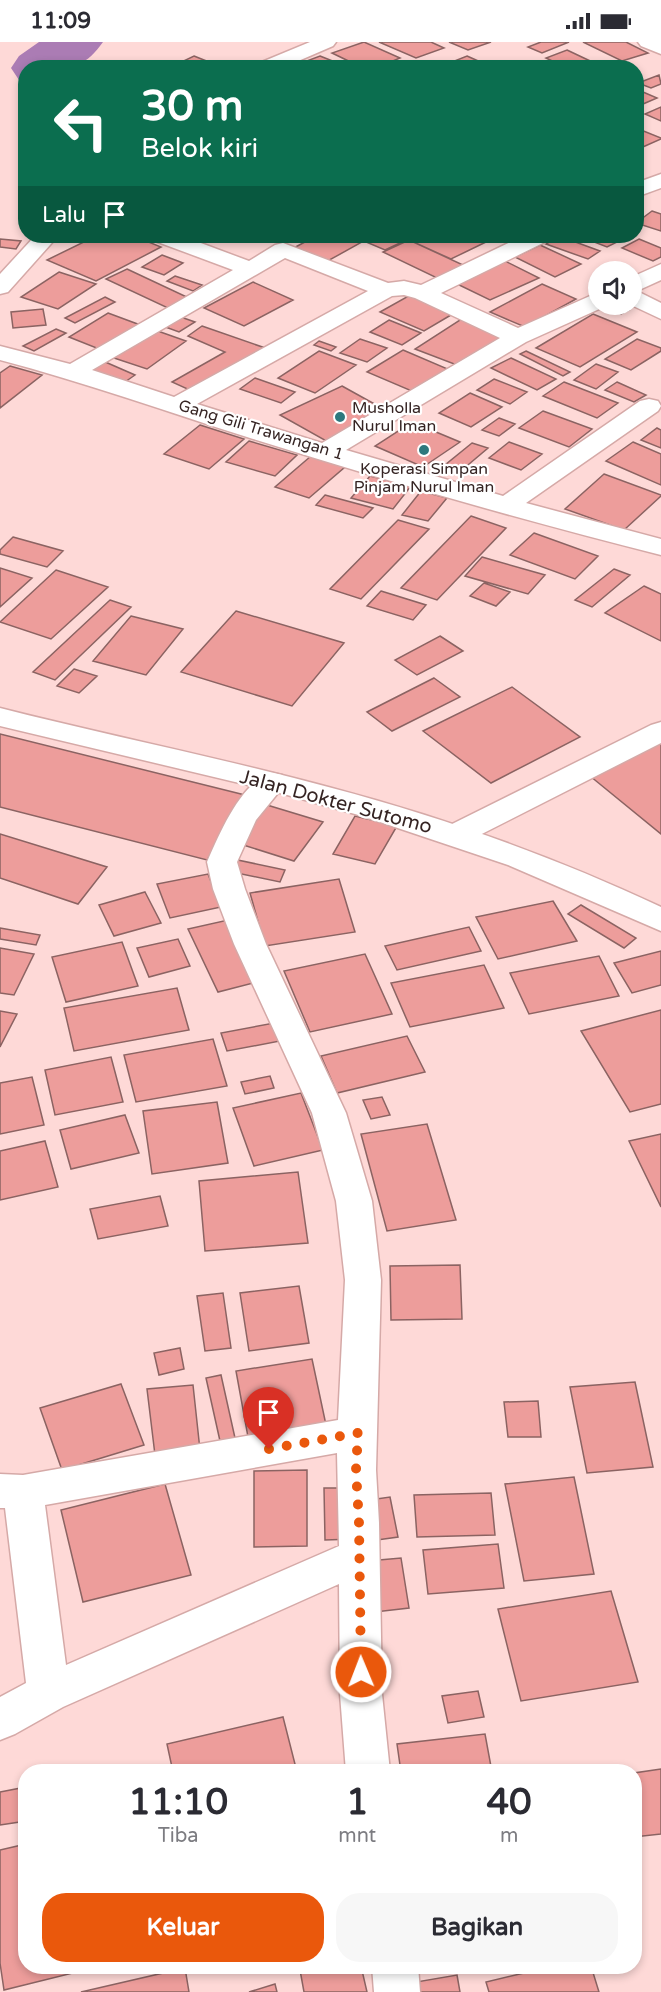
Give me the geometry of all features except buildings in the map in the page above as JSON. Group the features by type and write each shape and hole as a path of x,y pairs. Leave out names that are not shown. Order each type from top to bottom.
{"street":[{"path":"283,60 326,42"},
{"path":"648,42 661,48"},
{"path":"644,187 661,180"},
{"path":"0,287 41,243"},
{"path":"181,243 250,269"},
{"path":"73,372 297,243"},
{"path":"423,293 525,243"},
{"path":"283,250 386,290"},
{"path":"642,281 661,271"},
{"path":"178,405 386,290 404,288 423,293 519,337"},
{"path":"642,302 661,312"},
{"path":"327,451 519,337 588,306"},
{"name":"Gang Gili Trawangan 1","path":"0,353 73,372 257,432 661,547"},
{"path":"507,505 649,406"},
{"name":"Jalan Dokter Sutomo","path":"0,717 272,782 378,811 455,835 547,870 661,920"},
{"path":"455,835 661,731"},
{"path":"272,782 243,816 222,862 229,889 250,944 329,1113 354,1201 363,1280 356,1470 359,1523 361,1694 367,1764"},
{"path":"48,1693 11,1491 358,1433"},
{"path":"0,1720 48,1693 358,1557"},
{"path":"396,1974 398,1992"}],"waterway":[{"path":"50,60 75,42"}],"place":[{"name":"Musholla Nurul Iman","path":"340,417"},
{"name":"Koperasi Simpan Pinjam Nurul Iman","path":"424,450"}],"route":[{"path":"269,1449 358,1433 356,1470 361,1672"}]}
